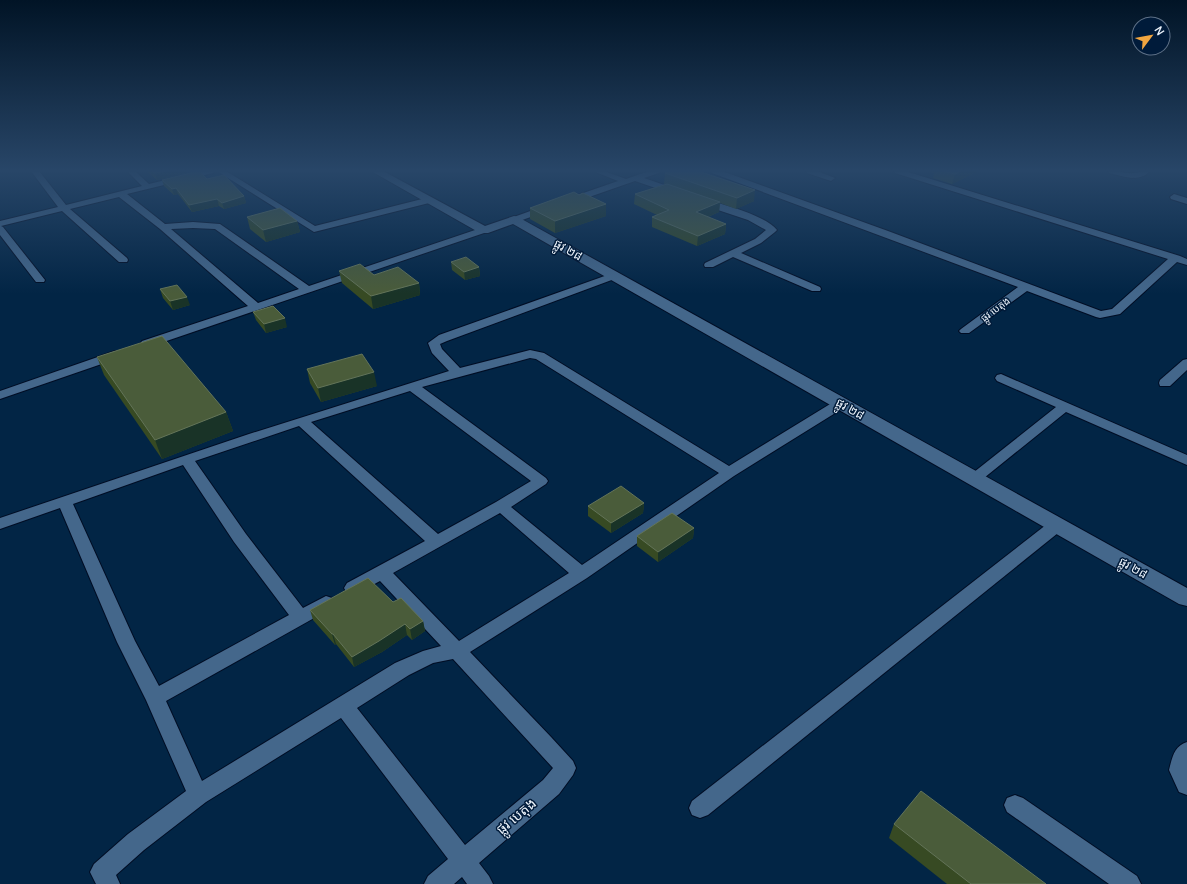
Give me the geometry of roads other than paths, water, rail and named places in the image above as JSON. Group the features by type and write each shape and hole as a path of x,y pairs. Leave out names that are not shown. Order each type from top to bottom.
{"street":[{"path":"0,224 47,212"},
{"path":"69,212 123,260"},
{"path":"144,212 256,307"},
{"path":"287,212 314,229 381,212"},
{"path":"452,212 484,230"},
{"path":"0,394 536,212"},
{"path":"708,265 758,241 772,230 770,227 760,222 733,212"},
{"path":"828,212 1100,315 1116,312 1176,258"},
{"path":"1030,212 1187,262"},
{"name":"ផ្លូវ ២៨","path":"514,220 1187,598"},
{"path":"163,227 193,225 217,226 308,290"},
{"path":"0,229 40,280"},
{"path":"732,253 816,289"},
{"path":"458,373 436,350 434,343 463,330 613,276"},
{"name":"ផ្លូវ បេតុង","path":"965,331 1025,287"},
{"path":"0,524 186,459 301,421 412,386 526,355 540,356 729,473"},
{"path":"1165,383 1187,363"},
{"path":"1001,378 1187,460"},
{"path":"154,698 437,542 501,506 541,481 412,386"},
{"path":"108,884 102,872 136,842 198,795 402,669 430,656 457,651 581,574 729,473 840,404"},
{"path":"974,479 1064,407"},
{"path":"301,421 437,542"},
{"path":"186,459 240,538 300,618"},
{"path":"64,501 126,642 154,698 198,795"},
{"path":"501,506 581,574"},
{"path":"700,808 1057,526"},
{"path":"382,572 457,651"},
{"name":"ផ្លូវ បេតុង","path":"436,884 551,787 566,768 457,651"},
{"path":"344,706 480,884"},
{"path":"1187,751 1183,757 1179,770 1187,785"},
{"path":"1015,805 1129,884"}]}
